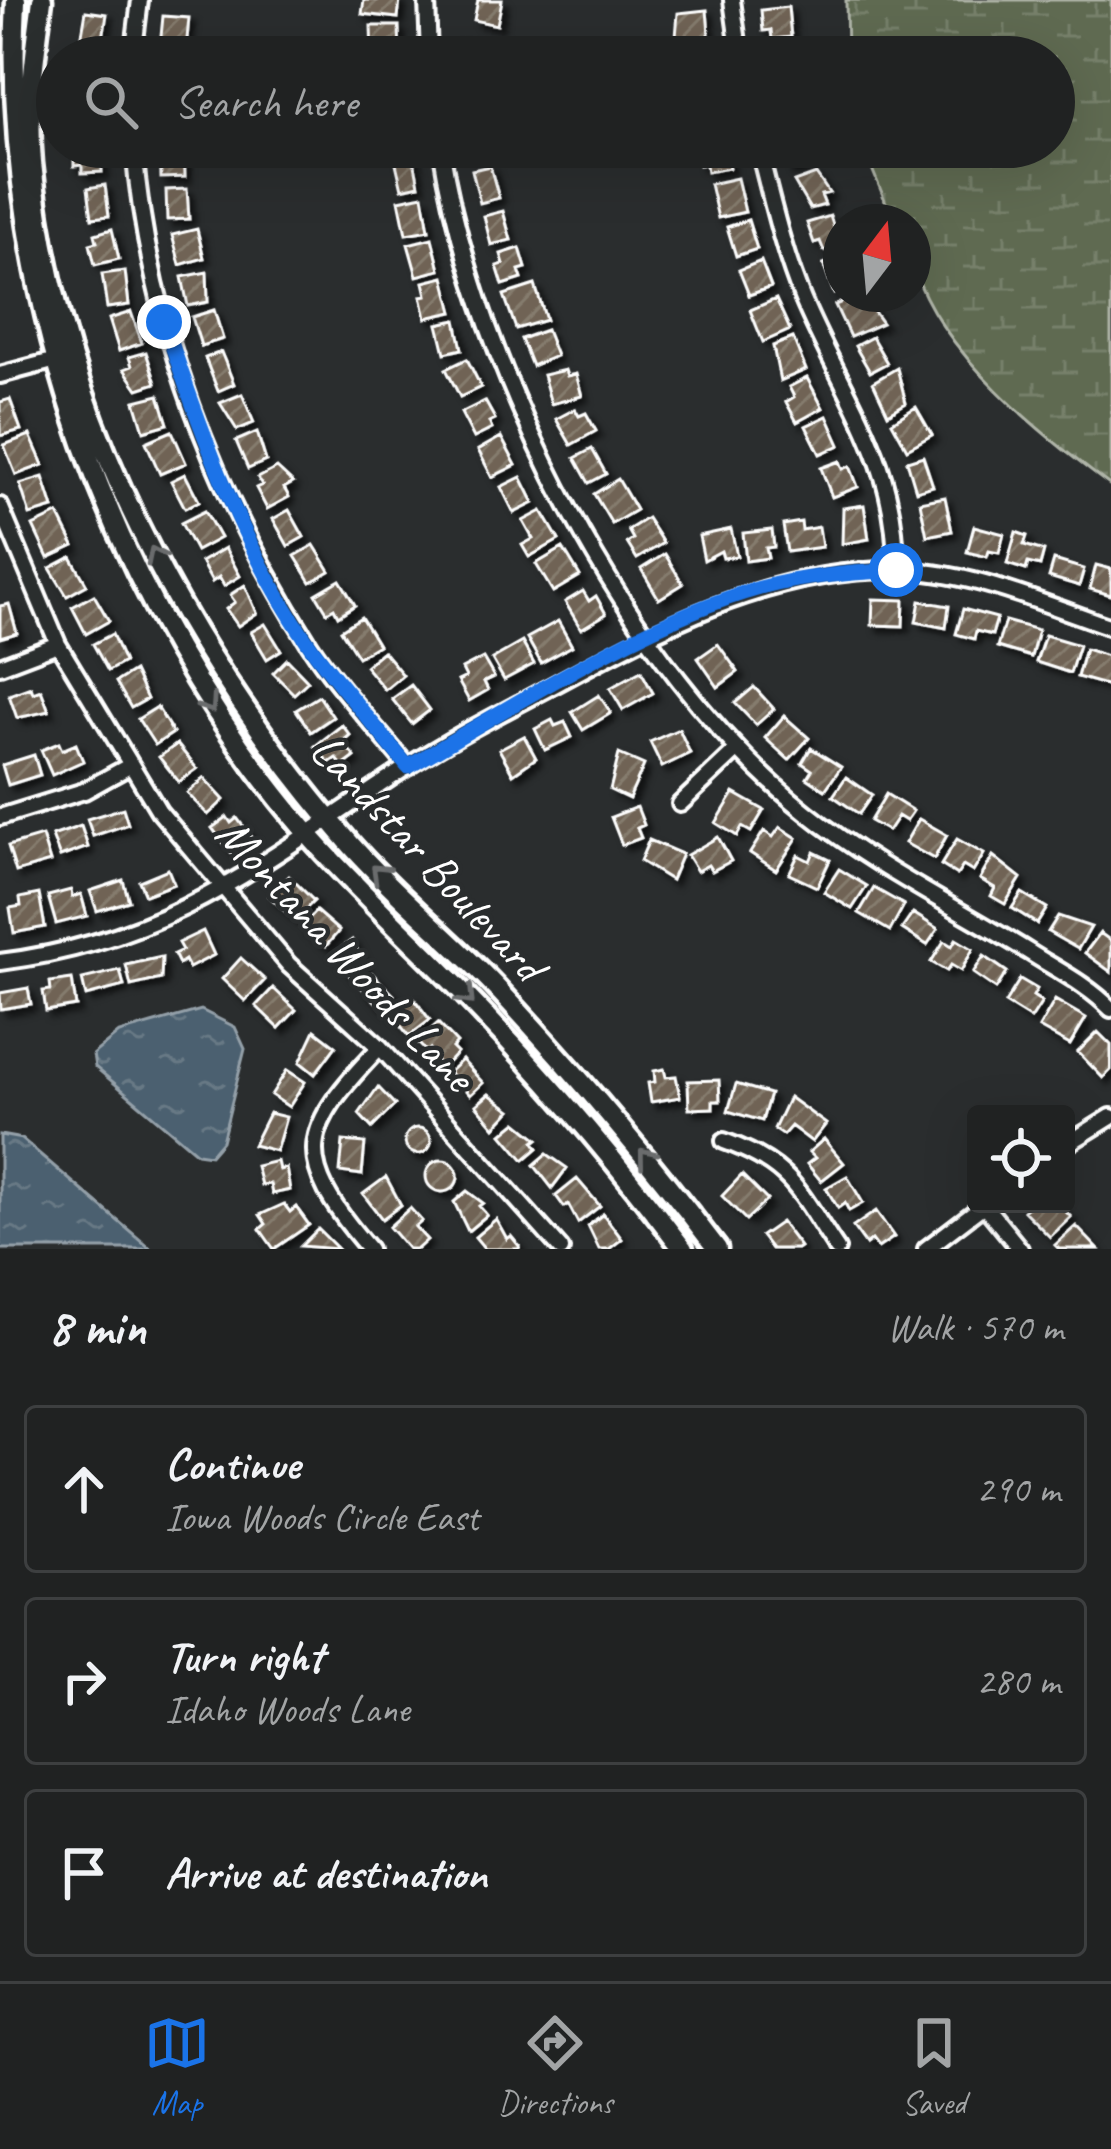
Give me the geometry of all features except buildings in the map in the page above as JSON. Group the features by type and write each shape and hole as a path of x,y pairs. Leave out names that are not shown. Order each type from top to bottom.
{"street":[{"name":"Landstar Boulevard","path":"16,0 4,65 26,275 48,362 86,470 165,634 216,716 308,835 568,1106 683,1249"},
{"name":"Landstar Boulevard","path":"37,36 42,0"},
{"path":"136,36 140,0"},
{"path":"427,0 428,36"},
{"path":"732,0 737,36"},
{"name":"Landstar Boulevard","path":"36,45 32,160 49,268 108,452 194,631 226,685 330,820 594,1093 717,1249"},
{"path":"4,65 33,68"},
{"path":"136,168 140,221 164,322 204,441 312,648 408,767"},
{"path":"446,168 471,280 521,410 575,515 646,635 737,750 808,814 1111,1009"},
{"path":"764,168 802,297 884,468 896,520 896,570"},
{"path":"0,375 74,356"},
{"name":"Montana Woods Lane","path":"2,514 58,644 159,811 289,964 380,1047 561,1249"},
{"path":"0,962 131,933 228,890 408,767 646,635 755,589 820,574 896,570 967,580 1111,628"},
{"path":"0,666 58,644"},
{"path":"680,804 737,750"},
{"path":"0,817 84,791 131,765"},
{"path":"369,1249 335,1210 314,1153 321,1114 380,1047"},
{"path":"1075,1139 1111,1117"},
{"path":"724,1141 768,1156 787,1174 837,1249"},
{"path":"926,1249 972,1213"},
{"path":"991,1213 1020,1249"}],"green space":[{"path":"846,0 1111,0 1111,486 996,390 946,331 931,307 931,204 887,204 872,168 1075,168 1075,36 847,36"}],"water":[{"path":"201,1010 235,1027 245,1049 222,1141 210,1155 197,1153 95,1067 93,1054 119,1033"},
{"path":"0,1135 22,1139 151,1249 0,1249"}],"route":[{"path":"164,322 204,441 262,560 312,648 408,767 646,635 755,589 820,574 896,570"}]}
